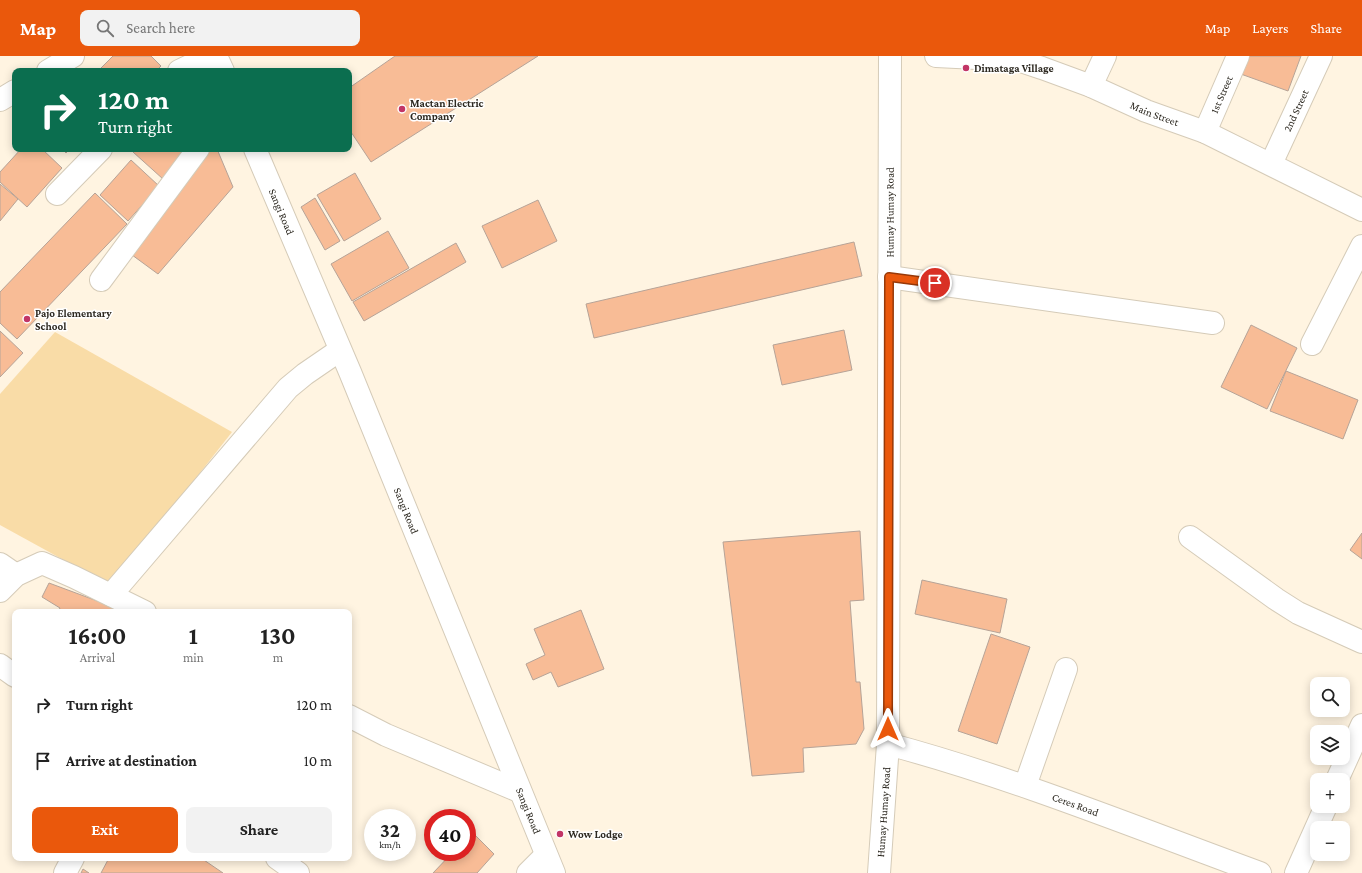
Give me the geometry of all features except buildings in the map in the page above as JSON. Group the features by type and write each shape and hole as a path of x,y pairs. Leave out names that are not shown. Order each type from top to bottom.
{"street":[{"path":"53,68 73,56"},
{"path":"185,68 210,56"},
{"path":"216,56 222,68"},
{"name":"Humay Humay Road","path":"879,873 888,744 890,56"},
{"name":"Main Street","path":"936,56 1019,58 1091,86 1146,111 1205,132 1271,164 1288,175 1362,210"},
{"path":"1091,86 1105,56"},
{"name":"1st Street","path":"1205,132 1238,56"},
{"name":"2nd Street","path":"1271,164 1321,56"},
{"path":"0,100 12,93"},
{"path":"57,194 98,152"},
{"path":"101,280 196,152"},
{"name":"Sangi Road","path":"256,152 340,350 550,864"},
{"path":"1312,344 1362,246"},
{"path":"889,277 1213,323"},
{"path":"111,595 288,388 305,374 340,350"},
{"path":"1190,537 1276,599 1298,613 1362,642"},
{"path":"0,591 8,569 42,564 74,577 139,609"},
{"path":"0,666 12,674"},
{"path":"1025,786 1066,669"},
{"path":"352,718 386,735 519,791"},
{"path":"1340,773 1362,724"},
{"name":"Ceres Road","path":"888,744 939,758 1025,786 1257,872"},
{"path":"1296,873 1323,813"},
{"path":"65,873 71,861"},
{"path":"281,861 298,873"},
{"path":"528,873 550,864"}],"shaded area":[{"path":"55,332 232,432 111,586 0,525 0,394"}],"place":[{"name":"Dimataga Village","path":"966,68"},
{"name":"Mactan Electric Company","path":"402,109"},
{"name":"Pajo Elementary School","path":"27,319"},
{"name":"Wow Lodge","path":"560,834"}],"route":[{"path":"888,729 889,277 935,283"}]}
